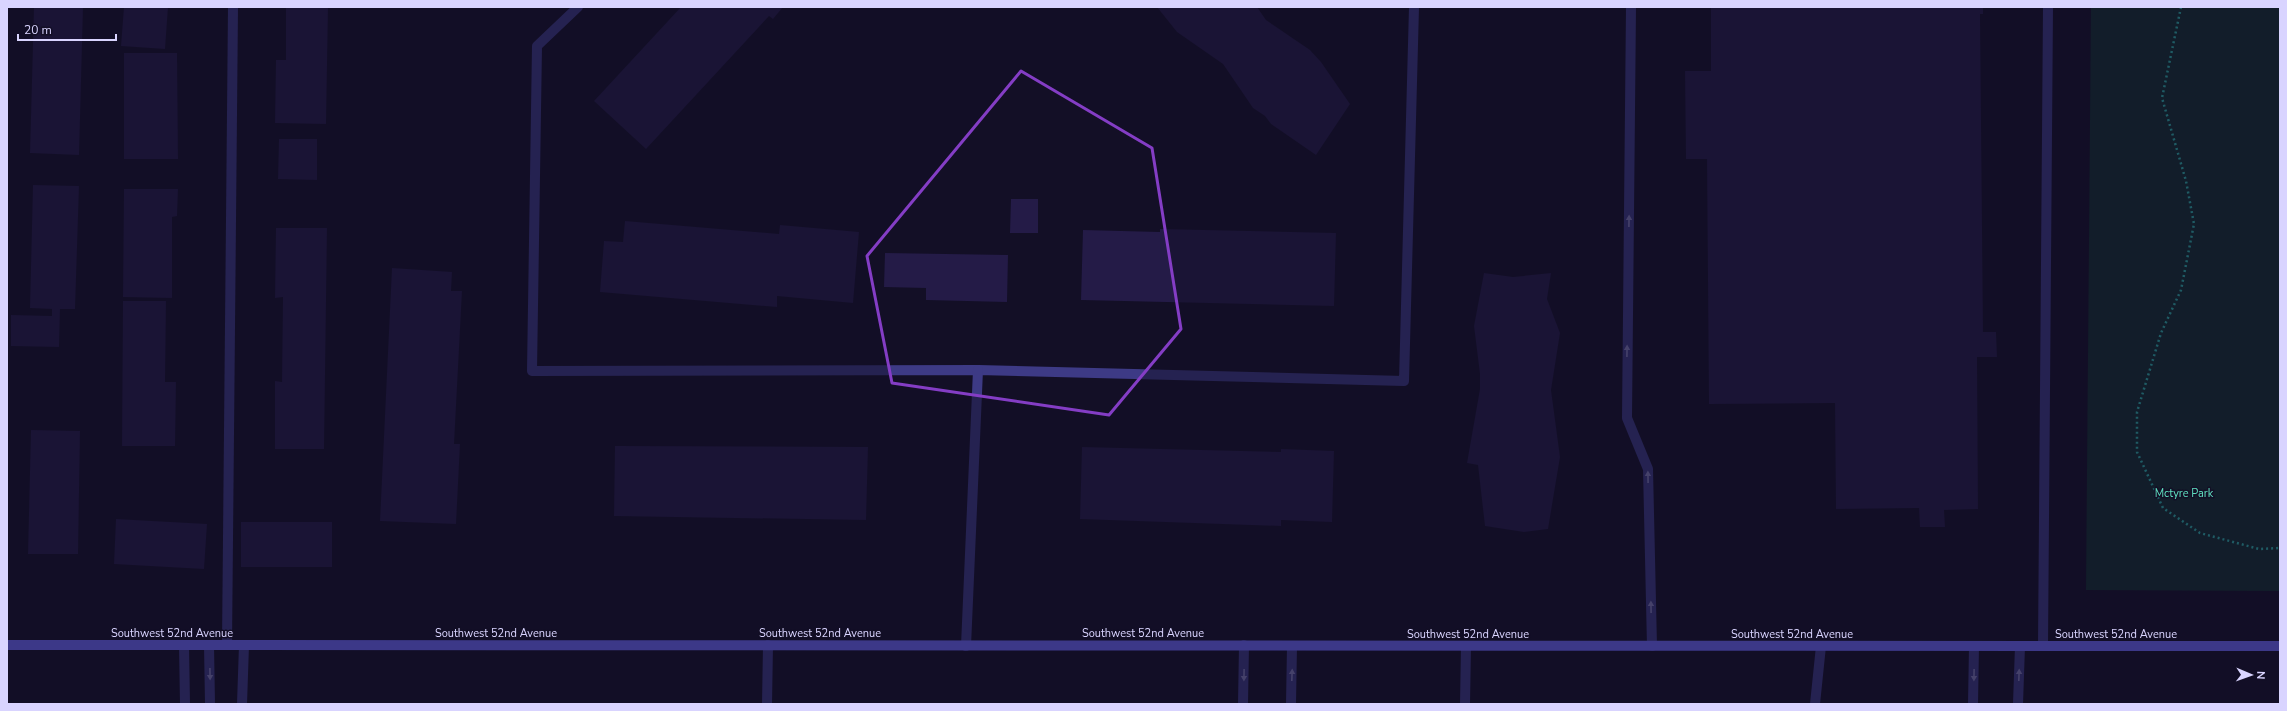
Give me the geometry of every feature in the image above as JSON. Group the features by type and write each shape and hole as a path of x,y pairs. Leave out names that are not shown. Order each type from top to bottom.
{"street":[{"path":"227,645 233,7"},
{"path":"578,7 537,46 532,371 978,370 1404,381 1414,7"},
{"path":"1631,7 1627,418 1648,469 1652,646"},
{"path":"2043,646 2048,7"},
{"path":"966,646 978,370"},
{"name":"Southwest 52nd Avenue","path":"7,645 2280,646"},
{"path":"184,645 185,704"},
{"path":"209,645 210,704"},
{"path":"242,704 244,645"},
{"path":"767,704 768,646"},
{"path":"1243,704 1244,646"},
{"path":"1291,704 1292,646"},
{"path":"1465,704 1466,646"},
{"path":"1815,704 1821,646"},
{"path":"1973,704 1974,646"},
{"path":"2018,704 2020,646"}],"path":[{"path":"2181,7 2162,98 2186,181 2194,224 2181,290 2160,333 2137,412 2137,452 2163,508 2200,533 2259,549 2280,548"}],"highlighted area":[{"path":"1021,71 1152,148 1181,329 1109,415 892,383 867,256"}],"green space":[{"name":"Mctyre Park","path":"2091,7 2280,7 2280,591 2086,590"}],"building":[{"path":"34,7 83,7 79,155 30,153"},
{"path":"124,7 168,7 165,49 121,46"},
{"path":"286,7 328,7 326,124 275,123 276,60 286,60"},
{"path":"681,7 783,7 773,19 769,16 646,149 594,101"},
{"path":"1157,7 1257,7 1266,20 1310,50 1321,62 1350,104 1316,155 1271,124 1265,116 1253,108 1223,64 1177,32"},
{"path":"1711,7 1983,7 1983,14 1980,14 1983,332 1996,332 1997,357 1977,357 1978,509 1944,510 1945,527 1920,527 1919,508 1836,509 1835,403 1709,404 1707,159 1686,159 1685,71 1711,71"},
{"path":"124,53 177,53 178,159 124,159"},
{"path":"279,139 317,139 317,180 278,179"},
{"path":"33,185 79,186 75,309 60,309 59,347 11,346 11,315 52,316 52,309 30,308"},
{"path":"124,189 178,189 177,216 172,217 172,298 123,297"},
{"path":"1011,199 1038,199 1038,233 1010,233"},
{"path":"625,221 779,234 780,225 859,232 853,303 777,296 777,307 600,292 604,241 623,242"},
{"path":"276,228 327,228 324,449 275,449 275,381 282,382 283,297 275,298"},
{"path":"1160,229 1336,233 1334,306 1081,300 1083,230 1160,232"},
{"path":"885,253 1008,255 1007,302 926,300 926,288 884,287"},
{"path":"392,268 452,272 451,291 462,291 454,444 460,444 456,524 380,521"},
{"path":"1484,273 1513,277 1551,273 1547,299 1560,333 1551,390 1560,457 1548,529 1524,532 1485,526 1478,465 1467,463 1480,389 1480,374 1474,326"},
{"path":"123,301 166,301 165,382 176,382 175,446 122,446"},
{"path":"31,430 80,431 78,554 28,554"},
{"path":"615,446 868,447 866,520 614,516"},
{"path":"1082,447 1281,452 1281,449 1334,451 1332,522 1281,520 1281,526 1080,519"},
{"path":"116,519 207,524 204,569 114,564"},
{"path":"241,522 332,522 332,567 241,567"}]}
